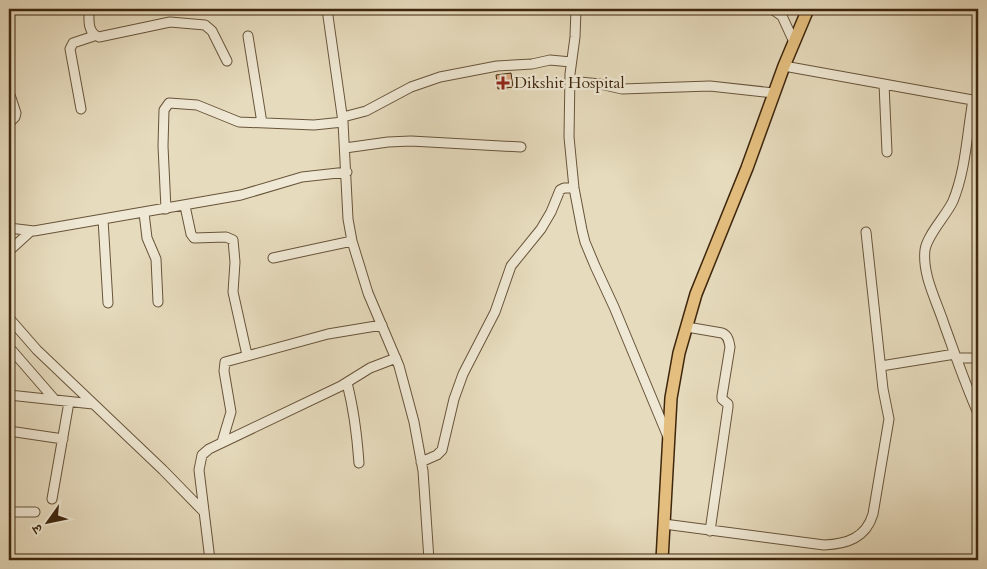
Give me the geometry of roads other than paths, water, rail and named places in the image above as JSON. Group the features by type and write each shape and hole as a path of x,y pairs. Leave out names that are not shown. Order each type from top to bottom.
{"main road":[{"path":"662,560 671,398 686,327 696,294 808,9"}],"street":[{"path":"89,9 89,24 94,36"},
{"path":"327,9 343,120 348,219 352,241 368,293 396,358 414,422 421,462 429,560"},
{"path":"576,9 575,37 571,62 569,137 574,188 585,242 669,439"},
{"path":"772,9 782,16 794,42"},
{"path":"81,110 70,49 73,43 94,36 109,36 170,22 205,25 212,31 227,61"},
{"path":"248,36 262,123"},
{"path":"166,209 163,146 164,110 166,105 173,102 190,104 210,110 235,121 314,125 343,120 366,111 411,87 440,77 497,66 532,64 550,60 571,62"},
{"path":"784,66 975,100 962,172 957,188 947,212 925,249 927,274 978,413"},
{"path":"570,81 600,84 622,89 710,86 774,93"},
{"path":"884,84 887,152"},
{"path":"9,92 16,112 15,118 9,123"},
{"path":"345,148 411,141 521,147"},
{"path":"9,228 31,231 185,206 241,195 302,177 347,172"},
{"path":"421,462 437,455 442,450 452,408 463,374 495,312 512,266 541,229 551,212 560,190 574,188"},
{"path":"185,206 191,234 194,238 226,237 232,240 235,262 233,292 247,355"},
{"path":"144,212 147,238 156,259 158,302"},
{"path":"104,219 108,302"},
{"path":"9,251 31,231"},
{"path":"664,524 824,545 835,545 852,541 863,533 874,514 889,427 889,414 880,366 866,232"},
{"path":"273,258 352,241"},
{"path":"9,318 37,350 163,470 203,511"},
{"path":"222,442 232,412 223,364 226,361 328,334 382,325"},
{"path":"686,327 722,332 729,340 730,347 722,396 728,407 710,531"},
{"path":"9,347 55,400"},
{"path":"880,366 956,356 978,358"},
{"path":"210,560 199,462 202,454 222,442 347,382 370,368 396,358"},
{"path":"347,382 357,427 358,463"},
{"path":"9,396 93,404"},
{"path":"52,498 70,402"},
{"path":"9,431 64,439"},
{"path":"9,512 35,512"}],"place":[{"name":"Dikshit Hospital","path":"503,83"}]}
